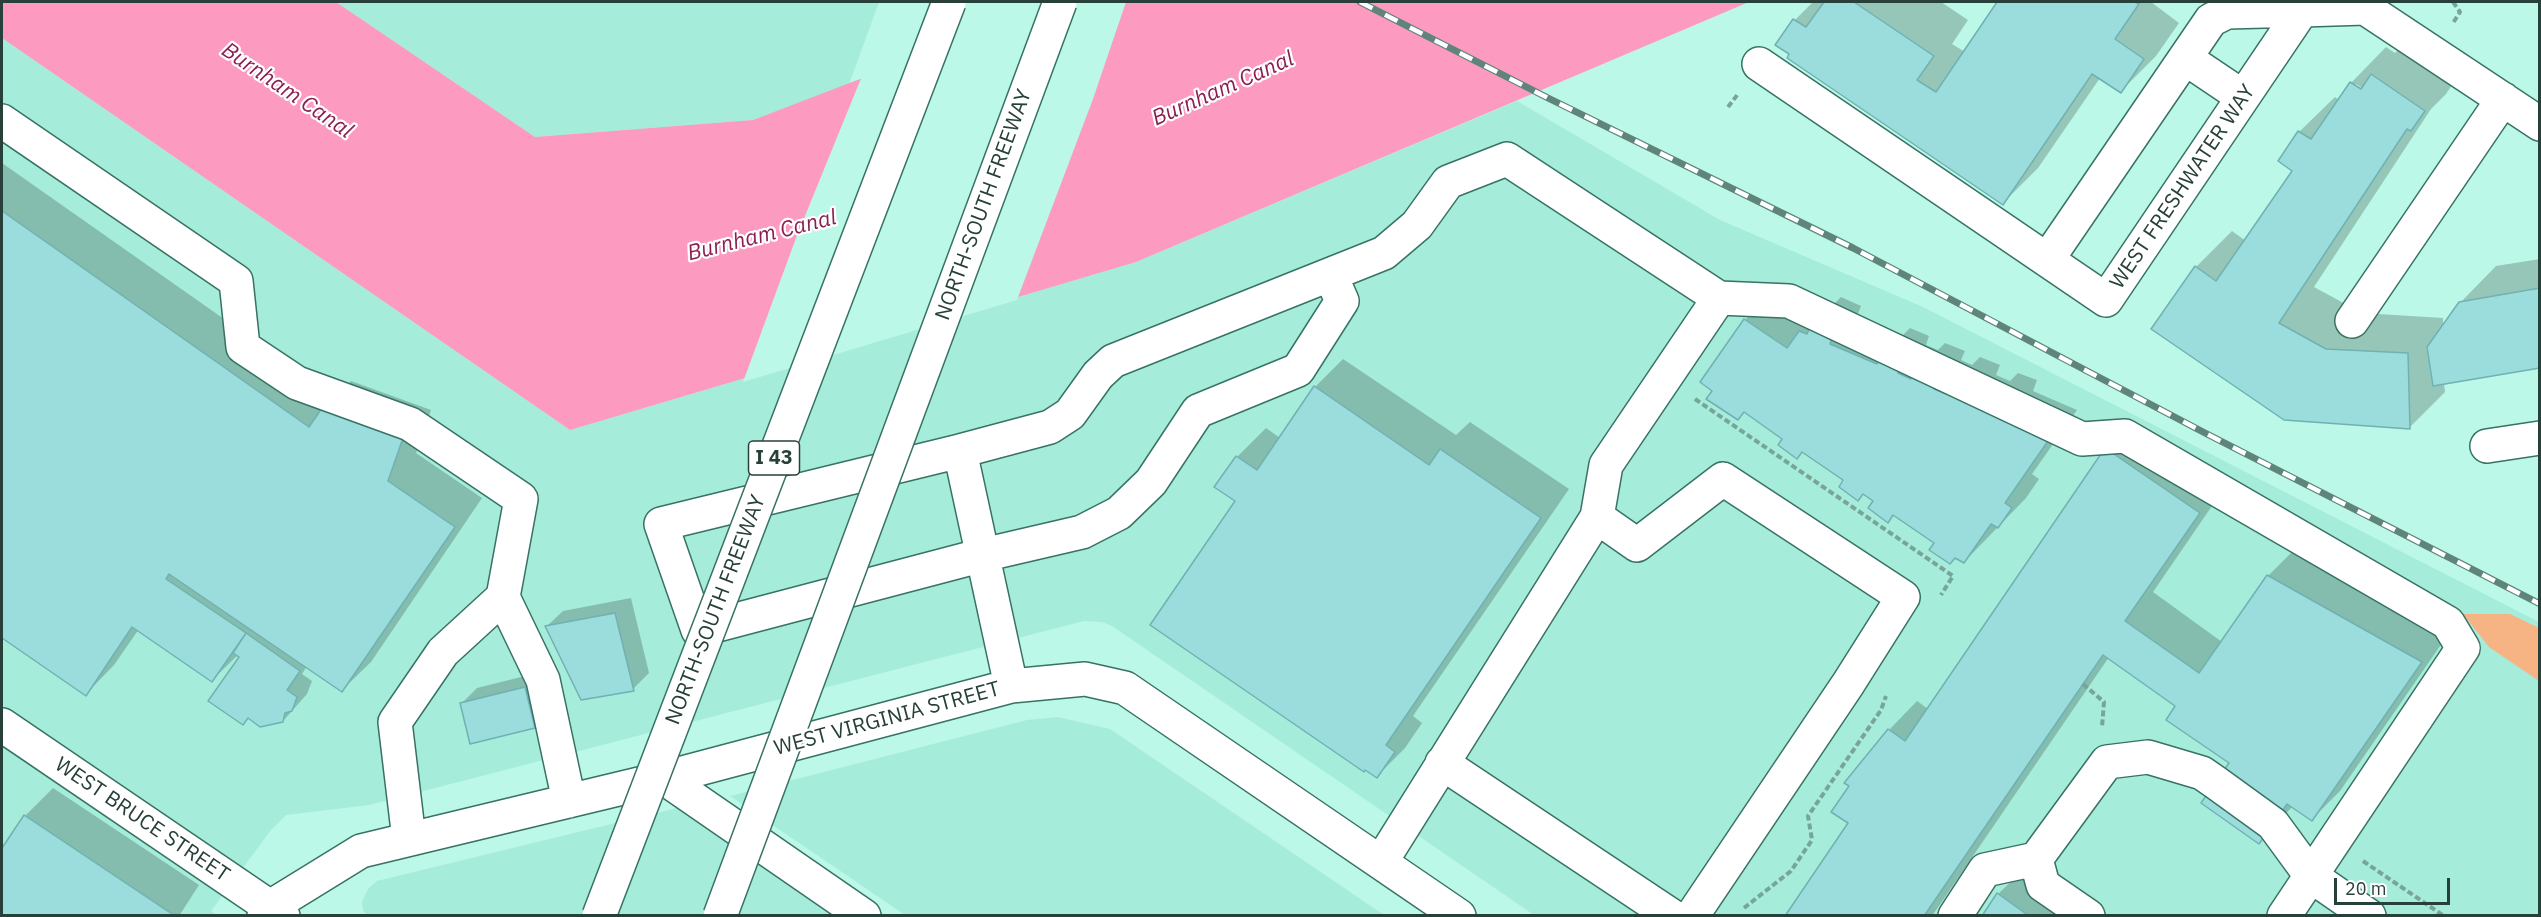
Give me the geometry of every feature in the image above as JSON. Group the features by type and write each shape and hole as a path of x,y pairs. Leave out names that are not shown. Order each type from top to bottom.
{"main road":[{"name":"NORTH-SOUTH FREEWAY","path":"599,915 949,2"},
{"name":"NORTH-SOUTH FREEWAY","path":"720,915 1060,2"},
{"path":"2047,260 2211,20 2227,12 2366,8 2540,123"},
{"name":"WEST FRESHWATER WAY","path":"1759,64 2106,300 2302,10"},
{"path":"2185,58 2243,97"},
{"path":"2352,321 2502,99"},
{"path":"2,121 236,281 243,346 297,383 410,424 521,499 503,597 543,680 569,801"},
{"path":"1331,276 1342,301 1298,370 1198,411 1150,482 1119,513 1082,532 983,555 698,630 661,524 960,451 1050,426 1070,414 1098,375 1113,361 1384,253 1417,225 1448,182 1507,159 1719,298 1789,301 2082,439 2125,436 2448,623 2463,648 2284,915"},
{"path":"1381,862 1597,517 1606,465 1719,298"},
{"path":"2487,446 2540,438"},
{"path":"960,451 1011,686"},
{"path":"1597,517 1637,545 1723,479 1903,597 1848,684 1692,915"},
{"path":"409,839 395,722 443,652 503,597"},
{"name":"WEST VIRGINIA STREET","path":"272,912 361,851 664,778 1011,686 1085,679 1125,688 1459,915"},
{"name":"WEST BRUCE STREET","path":"2,725 272,912"},
{"path":"1955,915 1985,870 2036,858 2107,762 2148,757 2202,773 2273,824 2311,876 2369,915"},
{"path":"1442,763 1672,915"},
{"path":"664,778 864,915"},
{"path":"2036,858 2043,885 2088,915"}],"path":[{"path":"1700,403 1711,410"},
{"path":"2334,841 2444,915"}],"shaded area":[{"path":"336,2 879,2 849,84 753,120 535,137"},
{"path":"2,38 570,430 1136,262 1517,101 1720,220 1923,307 2539,622 2539,915 1534,915 1112,626 1102,622 1084,621 369,805 286,815 271,830 211,911 217,915 2,915"},
{"path":"2463,614 2510,614 2539,628 2539,681 2489,647"},
{"path":"1058,717 1110,729 1384,915 905,915 730,796 1027,720"},
{"path":"681,807 841,915 367,916 363,910 362,902 368,889 377,881"}],"water":[{"name":"Burnham Canal","path":"2,2 336,2 535,137 753,120 1061,2 1749,2 1136,262 570,430 2,38"}],"pier":[{"path":"1053,2 1126,2 1093,99 1017,300 743,382 796,238 862,76"}],"building":[{"path":"1824,2 1854,2 1934,56 1917,80 1936,92 1997,2 2135,2 2139,4 2115,39 2144,59 2121,93 2092,74 2003,205 1787,58 1789,54 1775,45 1793,19 1806,27"},
{"path":"2371,74 2425,111 2411,131 2407,129 2279,323 2326,349 2408,353 2410,429 2284,420 2151,329 2195,266 2216,281 2292,171 2278,161 2298,131 2311,139 2350,82 2361,89"},
{"path":"2,211 309,427 322,408 403,438 388,481 455,527 342,692 169,574 166,579 246,633 212,682 132,627 86,696 2,638"},
{"path":"2540,288 2540,368 2433,386 2427,347 2459,302"},
{"path":"1744,319 1787,348 1799,331 1807,334 1811,325 1833,334 1830,344 1877,364 1881,356 1902,365 1898,373 1911,379 1915,371 1937,379 1934,389 1946,394 1950,385 2050,438 2005,503 2012,508 1998,528 1991,524 1964,563 1955,558 1950,564 1929,550 1934,543 1893,515 1888,523 1868,508 1873,501 1863,494 1858,501 1839,487 1843,480 1802,452 1797,459 1778,445 1782,439 1744,412 1738,420 1706,399 1712,391 1700,382"},
{"path":"1314,386 1429,465 1440,449 1541,518 1386,745 1395,752 1377,778 1365,770 1364,772 1150,625 1235,501 1214,487 1236,456 1257,470"},
{"path":"2105,448 2200,513 2125,621 2199,673 2267,575 2422,662 2312,821 2287,804 2259,844 2201,803 2229,763 2166,720 2175,706 2103,655 1924,916 1785,916 1848,823 1831,812 1849,786 1844,783 1888,729 1905,741"},
{"path":"615,613 634,691 581,700 545,626"},
{"path":"246,633 300,671 287,690 297,697 292,711 285,713 283,722 260,727 248,718 243,725 208,701 239,657 233,653"},
{"path":"525,687 535,728 470,744 460,703"},
{"path":"24,815 172,914 171,916 2,916 2,848"},
{"path":"1997,893 2029,916 1982,916"}],"railway":[{"path":"1360,2 1548,98 1853,248 2205,433 2540,604"}]}
